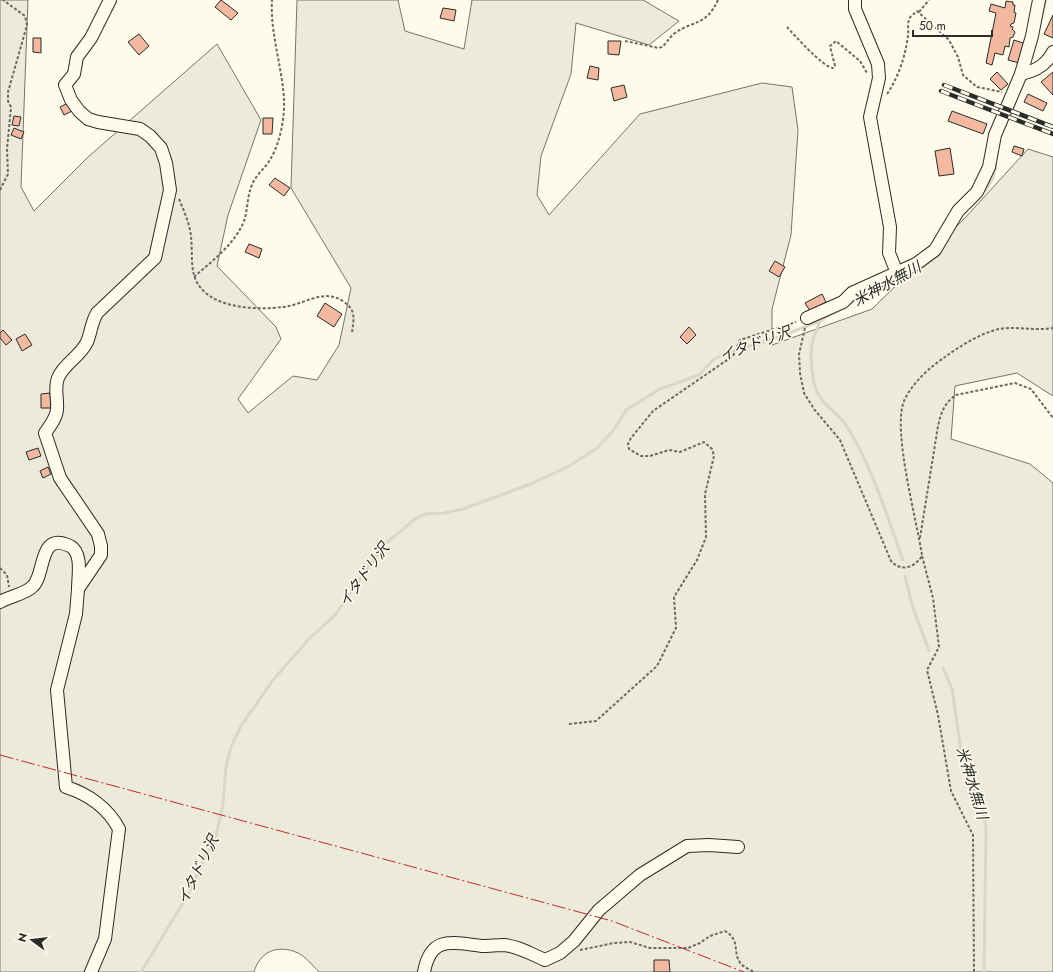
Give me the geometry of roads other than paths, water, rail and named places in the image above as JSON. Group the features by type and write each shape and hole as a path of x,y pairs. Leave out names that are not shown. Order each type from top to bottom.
{"street":[{"path":"78,589 101,555 101,546 98,534 60,478 49,449 45,433 56,416 57,380 62,369 80,352 86,342 92,321 97,313 155,258 170,190 166,163 161,148 150,136 140,129 98,122 88,118 79,111 71,100 65,85 74,74 77,57 91,38 110,0"},
{"path":"855,0 855,10 878,64 879,78 870,117 890,227 889,253 897,273"},
{"path":"808,318 844,302 852,293 916,264 935,250 958,211 977,192 989,167 995,135 1012,95 1026,73 1039,0"},
{"path":"1026,73 1048,62 1053,52"},
{"path":"5,599 32,588 38,581 44,554 48,547 60,543 73,548 77,552 79,559 76,614 57,690 66,786 79,791 105,809 119,829 104,939 91,972"},
{"path":"424,972 429,956 434,950 443,944 456,942 482,946 504,945 519,948 545,960 560,953 574,941 599,910 640,875 687,846 709,844 738,847"}],"waterway":[{"name":"米神水無川","path":"1039,28 1046,0"},
{"name":"米神水無川","path":"981,195 988,187 992,179 996,159"},
{"name":"米神水無川","path":"847,305 880,287"},
{"name":"イタドリ沢","path":"141,972 189,893 205,857 215,841 223,804 226,767 231,747 241,726 273,680 310,638 335,615 384,545 415,519 425,514 444,513 463,509 533,483 569,466 597,448 613,431 626,410 660,389 699,375 714,359 729,352 779,337 820,321 838,310"},
{"name":"米神水無川","path":"820,321 811,348 812,371 817,393 825,404 844,422 857,443 872,475 903,560"},
{"name":"米神水無川","path":"905,576 912,605 929,651"},
{"name":"米神水無川","path":"943,668 952,689 962,758 970,784 982,806 986,828 984,972"}],"railway":[{"path":"944,85 1053,127"},
{"path":"941,91 1053,134"}]}
